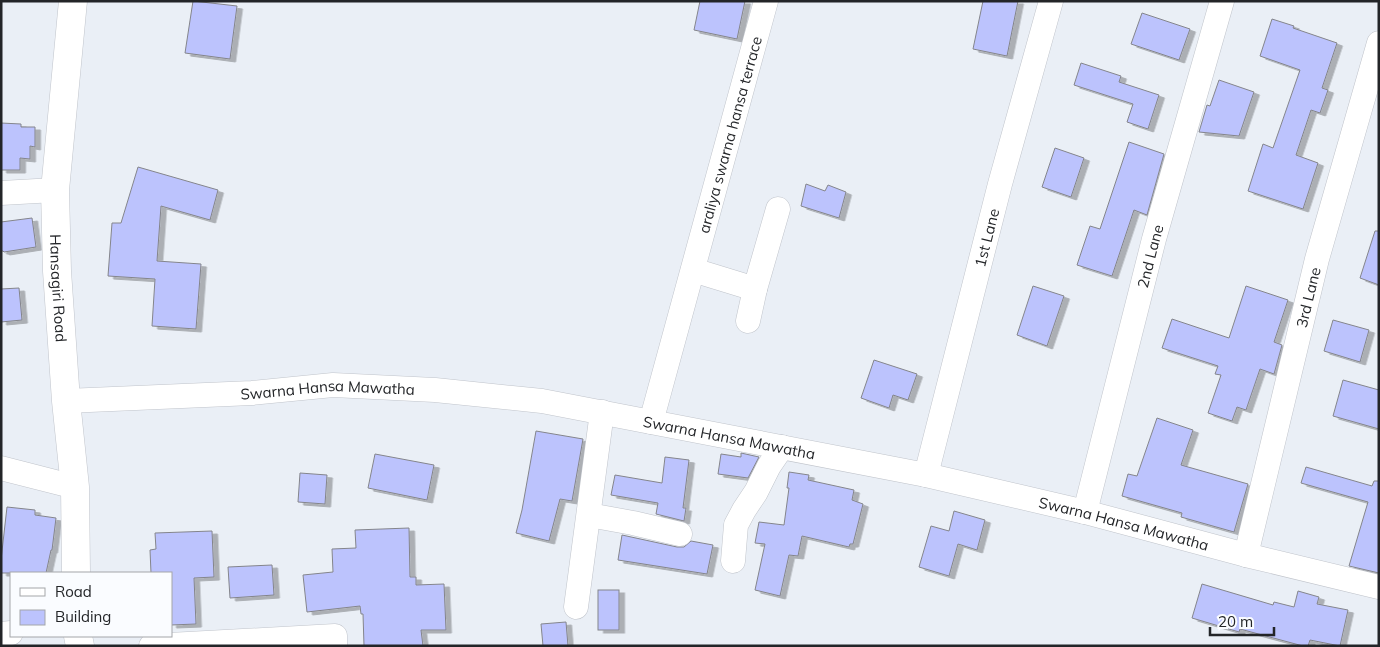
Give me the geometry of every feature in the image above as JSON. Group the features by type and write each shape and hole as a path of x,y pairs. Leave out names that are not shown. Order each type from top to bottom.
{"street":[{"name":"Hansagiri Road","path":"73,1 55,190 57,270 66,401 75,487 76,572"},
{"name":"araliya swarna hansa terrace","path":"651,422 766,1"},
{"name":"1st Lane","path":"926,475 1000,184 1051,1"},
{"name":"2nd Lane","path":"1085,512 1154,239 1222,1"},
{"name":"3rd Lane","path":"1246,555 1317,259 1379,43"},
{"path":"1,193 55,190"},
{"path":"748,321 755,288 778,209"},
{"path":"693,270 755,288"},
{"name":"Swarna Hansa Mawatha","path":"66,401 252,393 333,385 435,390 542,400 926,475 1085,512 1379,588"},
{"path":"576,607 602,412"},
{"path":"732,561 736,525 782,446"},
{"path":"1,468 75,487"},
{"path":"589,516 633,523 680,534"},
{"path":"150,646 335,636 335,646"}],"building":[{"path":"193,1 237,6 230,59 185,53"},
{"path":"700,1 745,1 737,39 694,30"},
{"path":"983,1 1018,1 1007,56 973,49"},
{"path":"1142,13 1190,29 1179,60 1131,44"},
{"path":"1272,19 1337,43 1322,88 1328,90 1320,113 1311,110 1296,155 1318,163 1303,209 1248,191 1263,144 1273,148 1300,70 1260,56"},
{"path":"1081,63 1121,76 1119,82 1159,95 1148,129 1127,122 1133,104 1074,85"},
{"path":"1219,80 1254,92 1239,136 1199,132 1207,105 1210,106"},
{"path":"1,123 21,124 21,127 35,127 35,147 30,146 30,159 20,158 20,170 1,170"},
{"path":"1129,142 1164,154 1147,215 1134,210 1112,276 1077,265 1090,226 1100,229"},
{"path":"1055,148 1084,158 1071,197 1042,187"},
{"path":"138,167 218,190 210,220 161,206 157,261 201,264 196,329 152,326 155,279 108,276 112,223 121,223"},
{"path":"806,184 825,191 828,185 846,192 839,218 801,206"},
{"path":"32,218 36,247 1,251 1,222"},
{"path":"1375,231 1379,231 1379,285 1360,278"},
{"path":"1033,286 1064,296 1047,346 1017,335"},
{"path":"1246,286 1288,300 1274,342 1282,345 1274,374 1260,369 1246,410 1237,407 1232,421 1208,413 1221,375 1215,374 1218,366 1162,348 1172,319 1229,338"},
{"path":"19,288 22,320 1,322 1,289"},
{"path":"1333,320 1369,330 1360,362 1324,351"},
{"path":"874,360 917,374 908,400 893,395 889,408 861,398"},
{"path":"1343,380 1379,390 1379,429 1333,416"},
{"path":"1157,418 1193,430 1181,465 1248,484 1234,532 1181,517 1182,513 1122,496 1128,474 1137,476"},
{"path":"536,431 583,439 572,501 560,499 549,541 516,533"},
{"path":"741,453 759,457 748,478 718,474 721,454 741,457"},
{"path":"375,454 434,465 427,500 368,488"},
{"path":"665,457 689,460 683,508 686,508 684,521 656,514 658,503 611,495 615,475 662,483"},
{"path":"1306,467 1372,486 1374,481 1379,481 1379,573 1349,566 1368,502 1301,483"},
{"path":"789,472 809,475 808,480 854,490 852,500 863,504 853,544 850,544 849,547 802,536 798,556 789,555 780,596 755,590 765,544 755,543 759,522 784,525 789,488 787,488"},
{"path":"300,473 327,475 325,504 298,502"},
{"path":"7,507 35,510 35,515 56,518 52,550 46,572 1,573"},
{"path":"954,511 985,520 977,550 958,544 949,576 919,567 931,526 949,531"},
{"path":"409,528 410,577 416,577 416,585 444,584 446,630 421,630 423,646 364,646 363,614 361,614 360,606 307,612 303,575 333,572 332,549 356,548 355,530"},
{"path":"212,531 214,577 194,578 196,624 172,625 172,572 151,572 150,550 156,549 155,533"},
{"path":"622,535 677,547 684,547 691,541 713,545 707,574 618,560"},
{"path":"272,565 274,595 230,598 228,567"},
{"path":"1202,584 1273,605 1274,602 1294,607 1298,591 1319,597 1317,604 1348,610 1340,646 1310,640 1308,646 1303,646 1240,629 1239,632 1192,618"},
{"path":"598,590 619,590 619,630 598,630"},
{"path":"566,622 568,646 543,646 541,624"}]}
